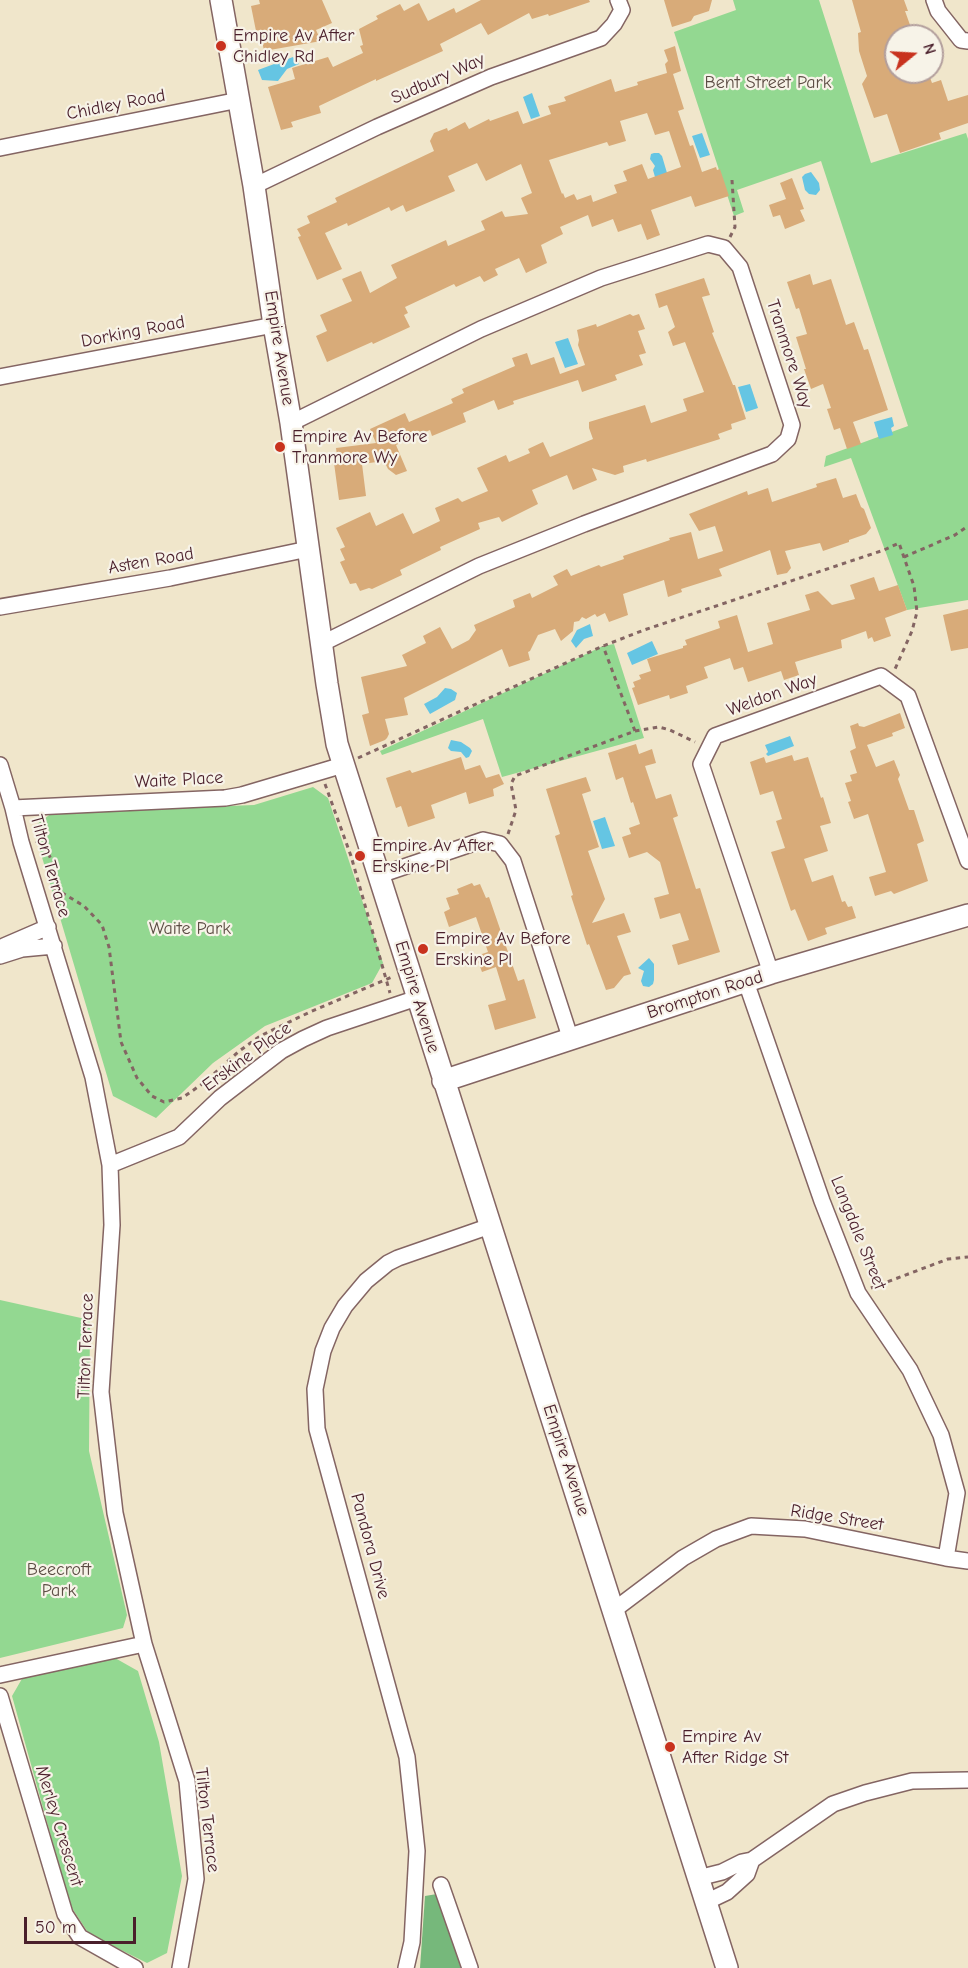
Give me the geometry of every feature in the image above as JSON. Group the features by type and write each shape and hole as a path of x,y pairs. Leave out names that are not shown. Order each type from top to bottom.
{"street":[{"name":"Empire Avenue","path":"221,0 254,186 291,423 321,644 342,765 380,875 443,1081 727,1968"},
{"name":"Sudbury Way","path":"254,186 491,76 601,38 614,24 622,10 618,0"},
{"path":"934,0 938,10 961,40 968,41"},
{"name":"Chidley Road","path":"0,148 239,100"},
{"path":"291,423 481,329 601,278 708,244 724,248"},
{"name":"Tranmore Way","path":"321,644 479,567 584,524 772,454 788,439 792,424 740,267 724,248"},
{"name":"Dorking Road","path":"0,377 274,325"},
{"name":"Asten Road","path":"0,607 170,578 308,549"},
{"name":"Weldon Way","path":"771,974 701,764 715,736 881,676 889,681"},
{"path":"889,681 908,696 968,861"},
{"name":"Tilton Terrace","path":"0,765 21,842 93,1077 110,1165 112,1225 101,1392 115,1513 144,1644 187,1781 196,1879 180,1968"},
{"name":"Waite Place","path":"13,808 225,798 342,765"},
{"path":"380,875 483,840 500,844 513,861 571,1040"},
{"name":"Brompton Road","path":"443,1081 771,974 968,915"},
{"path":"0,948 48,927"},
{"path":"0,956 22,949 54,946"},
{"name":"Langdale Street","path":"746,982 822,1201 858,1293 910,1370 941,1435 957,1494 946,1558"},
{"name":"Erskine Place","path":"110,1165 179,1137 220,1098 281,1052 303,1039 327,1028 417,998"},
{"name":"Pandora Drive","path":"406,1968 412,1942 417,1851 407,1757 317,1428 315,1389 323,1351 332,1328 345,1306 366,1281 398,1258 490,1226"},
{"name":"Ridge Street","path":"614,1610 683,1558 716,1539 751,1526 806,1529 946,1558 968,1560"},
{"path":"0,1676 144,1644"},
{"name":"Merley Crescent","path":"0,1696 65,1914 80,1937 135,1968"},
{"path":"698,1878 723,1872 742,1862 752,1860 833,1804 912,1781 968,1780"},
{"path":"706,1902 727,1892 747,1874 752,1860"},
{"path":"441,1885 470,1968"}],"path":[{"path":"724,248 735,227 732,180"},
{"path":"904,557 955,535 968,526"},
{"path":"342,765 603,646 899,543 914,586 917,612 912,631 889,681"},
{"path":"603,646 635,731"},
{"path":"500,844 511,829 516,810 511,784 515,776 635,731 659,728 690,739"},
{"path":"321,772 351,856 393,1005"},
{"path":"39,899 49,896 59,883 47,850 33,839 40,825 48,818"},
{"path":"54,888 84,906 102,925 109,947 121,1042 137,1078 152,1096 164,1102 182,1098 260,1036 387,979"},
{"path":"858,1293 948,1259 968,1257"}],"green space":[{"name":"Bent Street Park","path":"733,0 819,0 871,163 966,133 968,139 968,600 907,610 851,458 824,467 826,456 908,426 821,161 737,190 744,212 734,216 674,32 736,10"},
{"path":"614,644 644,738 502,777 483,719 382,755 380,751 603,646"},
{"name":"Waite Park","path":"313,787 328,798 383,963 372,983 265,1026 213,1063 156,1118 113,1096 33,827 52,813 254,805"},
{"name":"Beecroft Park","path":"0,1300 90,1320 89,1451 127,1615 123,1628 0,1658"},
{"path":"115,1658 138,1671 159,1742 182,1876 167,1953 147,1963 89,1934 70,1905 12,1696 23,1677"},
{"path":"437,1894 461,1968 420,1968 425,1896"}],"water":[{"path":"293,57 299,64 287,69 278,81 262,80 258,70"},
{"path":"532,93 540,116 531,119 523,97"},
{"path":"702,133 710,155 700,158 692,136"},
{"path":"651,154 662,156 667,173 655,177 653,170 655,166 650,159"},
{"path":"811,172 819,183 820,190 816,195 809,194 805,190 802,177"},
{"path":"568,338 578,364 565,368 555,342"},
{"path":"750,384 758,408 746,412 738,387"},
{"path":"892,417 893,435 879,439 874,422"},
{"path":"590,624 593,636 584,639 576,648 571,641 577,630"},
{"path":"652,641 658,654 632,665 627,653"},
{"path":"445,688 457,693 455,700 430,714 424,704 437,697"},
{"path":"790,736 794,746 768,756 766,754 768,752 765,745"},
{"path":"451,740 461,742 470,748 472,751 469,757 466,758 461,752 451,751 448,748"},
{"path":"605,817 615,846 602,849 593,821"},
{"path":"649,958 654,964 654,980 649,987 643,986 641,981 644,971 638,968"}],"building":[{"path":"259,0 322,0 332,23 316,30 321,41 264,51 260,30 256,31 251,6 260,4"},
{"path":"481,0 589,0 590,2 549,16 548,14 532,19 529,13 488,35 481,23 440,44 443,51 319,106 321,113 291,122 293,127 281,130 268,87 295,79 292,68 328,57 333,67 363,53 360,46 363,45 359,29 378,19 376,16 400,4 404,11 419,3 428,21 454,8 456,13"},
{"path":"664,0 712,0 709,11 694,16 691,21 672,27"},
{"path":"852,0 904,0 910,24 884,24 884,84 942,84 948,101 968,95 968,123 939,133 941,139 900,153 887,114 874,118 862,84 867,76 859,51 858,33 861,32"},
{"path":"675,46 681,71 673,74 684,109 678,111 690,146 693,145 702,172 716,167 717,170 720,169 729,196 695,207 691,196 651,210 660,235 647,240 641,224 618,232 613,219 592,227 588,215 560,227 563,234 541,245 547,263 526,273 519,258 495,269 498,275 484,282 480,276 456,287 454,284 405,307 408,313 404,315 410,327 327,362 316,336 327,331 320,315 352,301 342,279 361,271 370,293 397,278 391,265 446,240 448,246 485,230 481,221 502,211 505,217 528,214 521,198 532,193 521,164 486,181 477,163 448,176 455,191 406,212 403,205 391,211 389,207 348,226 347,223 325,233 342,269 317,280 298,237 301,236 297,229 310,223 307,216 337,202 335,198 434,151 430,141 434,133 447,128 448,131 465,122 469,129 489,119 490,121 518,111 523,124 551,114 548,106 566,101 564,97 611,79 615,92 638,85 637,82 667,73 665,64 668,61 664,50","holes":["647,113 655,135 669,131 681,167 648,179 642,164 623,171 627,181 614,185 617,193 593,202 591,195 577,200 574,194 565,198 562,194 549,160 607,142 609,146 626,141 620,121"]},
{"path":"792,178 804,209 800,210 805,221 785,229 780,215 773,217 769,205 786,199 780,183"},
{"path":"810,274 813,285 831,279 846,325 854,322 864,350 868,349 888,410 853,422 861,444 847,449 840,428 834,430 827,409 831,408 823,384 811,389 796,337 807,334 799,308 796,309 787,282"},
{"path":"704,278 710,295 702,297 714,332 712,333 733,385 735,385 746,419 731,424 732,429 718,434 720,439 647,462 646,459 623,466 624,472 615,475 592,468 597,480 573,490 567,475 532,490 538,504 502,522 499,517 478,523 480,529 440,547 441,550 400,570 402,575 372,589 360,591 356,583 350,584 340,562 345,560 340,549 345,547 336,528 370,512 376,526 403,513 413,534 440,521 435,508 458,498 462,502 488,491 477,468 506,455 509,462 530,453 528,449 543,442 550,457 593,439 589,422 645,405 651,423 687,411 683,399 704,392 685,342 673,346 668,332 675,327 667,305 659,308 655,294"},
{"path":"630,314 633,316 639,314 645,329 638,331 646,353 639,355 643,365 615,375 617,380 582,392 578,380 513,401 514,404 498,410 494,400 463,413 466,422 432,436 430,430 396,445 407,471 396,475 388,469 384,461 362,464 366,496 339,500 334,463 338,463 336,448 376,443 370,429 405,413 409,422 453,403 451,399 464,393 462,389 515,366 512,358 527,353 531,365 554,357 560,374 585,365 578,345 577,330 596,324 597,327"},
{"path":"836,478 843,498 856,494 871,528 866,534 823,551 820,543 785,551 791,568 787,573 777,575 770,550 719,569 722,576 681,589 682,592 668,597 664,580 623,594 628,615 609,622 605,613 597,617 595,614 586,619 582,617 579,621 574,622 573,631 561,641 555,629 538,635 528,652 530,660 509,667 502,649 404,698 408,715 385,719 389,734 387,738 370,746 362,715 369,713 361,677 407,666 402,655 426,643 423,636 440,627 452,649 469,640 476,630 474,625 515,607 513,600 530,593 532,598 558,585 553,576 567,569 571,576 599,565 601,567 624,559 623,556 670,540 669,538 691,532 698,559 723,551 715,526 699,531 689,514 747,491 748,495 768,488 772,502"},
{"path":"874,577 879,591 898,585 907,610 885,618 891,636 874,642 872,637 868,639 866,631 841,640 842,648 795,662 799,675 784,680 781,671 748,682 743,667 734,670 730,658 704,667 708,678 686,686 688,693 670,699 669,695 638,705 632,688 635,687 633,682 641,679 639,675 651,671 647,659 683,648 687,645 685,640 720,628 718,621 737,615 748,652 773,644 767,623 810,610 805,595 818,591 832,605 855,599 850,585"},
{"path":"968,609 968,648 951,651 943,615"},
{"path":"900,713 905,728 892,733 893,736 867,745 876,767 894,760 909,810 914,810 924,841 917,844 928,881 894,894 891,891 875,896 869,877 886,872 868,814 854,819 848,802 851,801 845,783 852,781 850,775 857,773 850,751 856,748 850,726 858,723 859,726 864,727"},
{"path":"636,744 639,754 652,749 656,763 645,766 656,799 671,794 678,816 673,818 696,889 700,888 720,952 678,965 672,945 689,940 680,913 660,919 654,898 669,894 660,862 647,852 629,858 622,837 631,834 629,828 640,824 623,777 616,780 608,753"},
{"path":"792,755 794,761 808,757 831,823 820,826 828,851 804,859 812,882 833,875 842,902 845,901 848,907 852,906 856,918 825,928 827,934 808,941 795,909 791,911 771,852 785,848 776,821 782,819 773,791 760,795 750,762 764,757 766,763"},
{"path":"461,757 465,770 480,765 486,778 499,774 504,784 493,789 494,796 469,804 466,792 431,805 435,818 408,827 401,806 396,808 386,778 410,770 412,773"},
{"path":"586,777 591,791 582,794 599,847 588,851 605,899 592,923 624,913 631,932 617,936 631,974 624,976 614,988 606,990 589,944 587,945 571,896 573,895 555,836 560,834 546,789"},
{"path":"472,883 474,886 480,884 486,898 489,897 518,981 524,979 536,1018 495,1030 488,1005 506,1000 496,967 482,972 476,956 488,952 476,917 449,927 444,912 450,909 446,898 459,894 457,889"}],"place":[{"name":"Empire Av After Chidley Rd","path":"221,46"},
{"name":"Empire Av Before Tranmore Wy","path":"280,447"},
{"name":"Empire Av After Erskine Pl","path":"360,856"},
{"name":"Empire Av Before Erskine Pl","path":"423,949"},
{"name":"Empire Av After Ridge St","path":"670,1747"}]}
